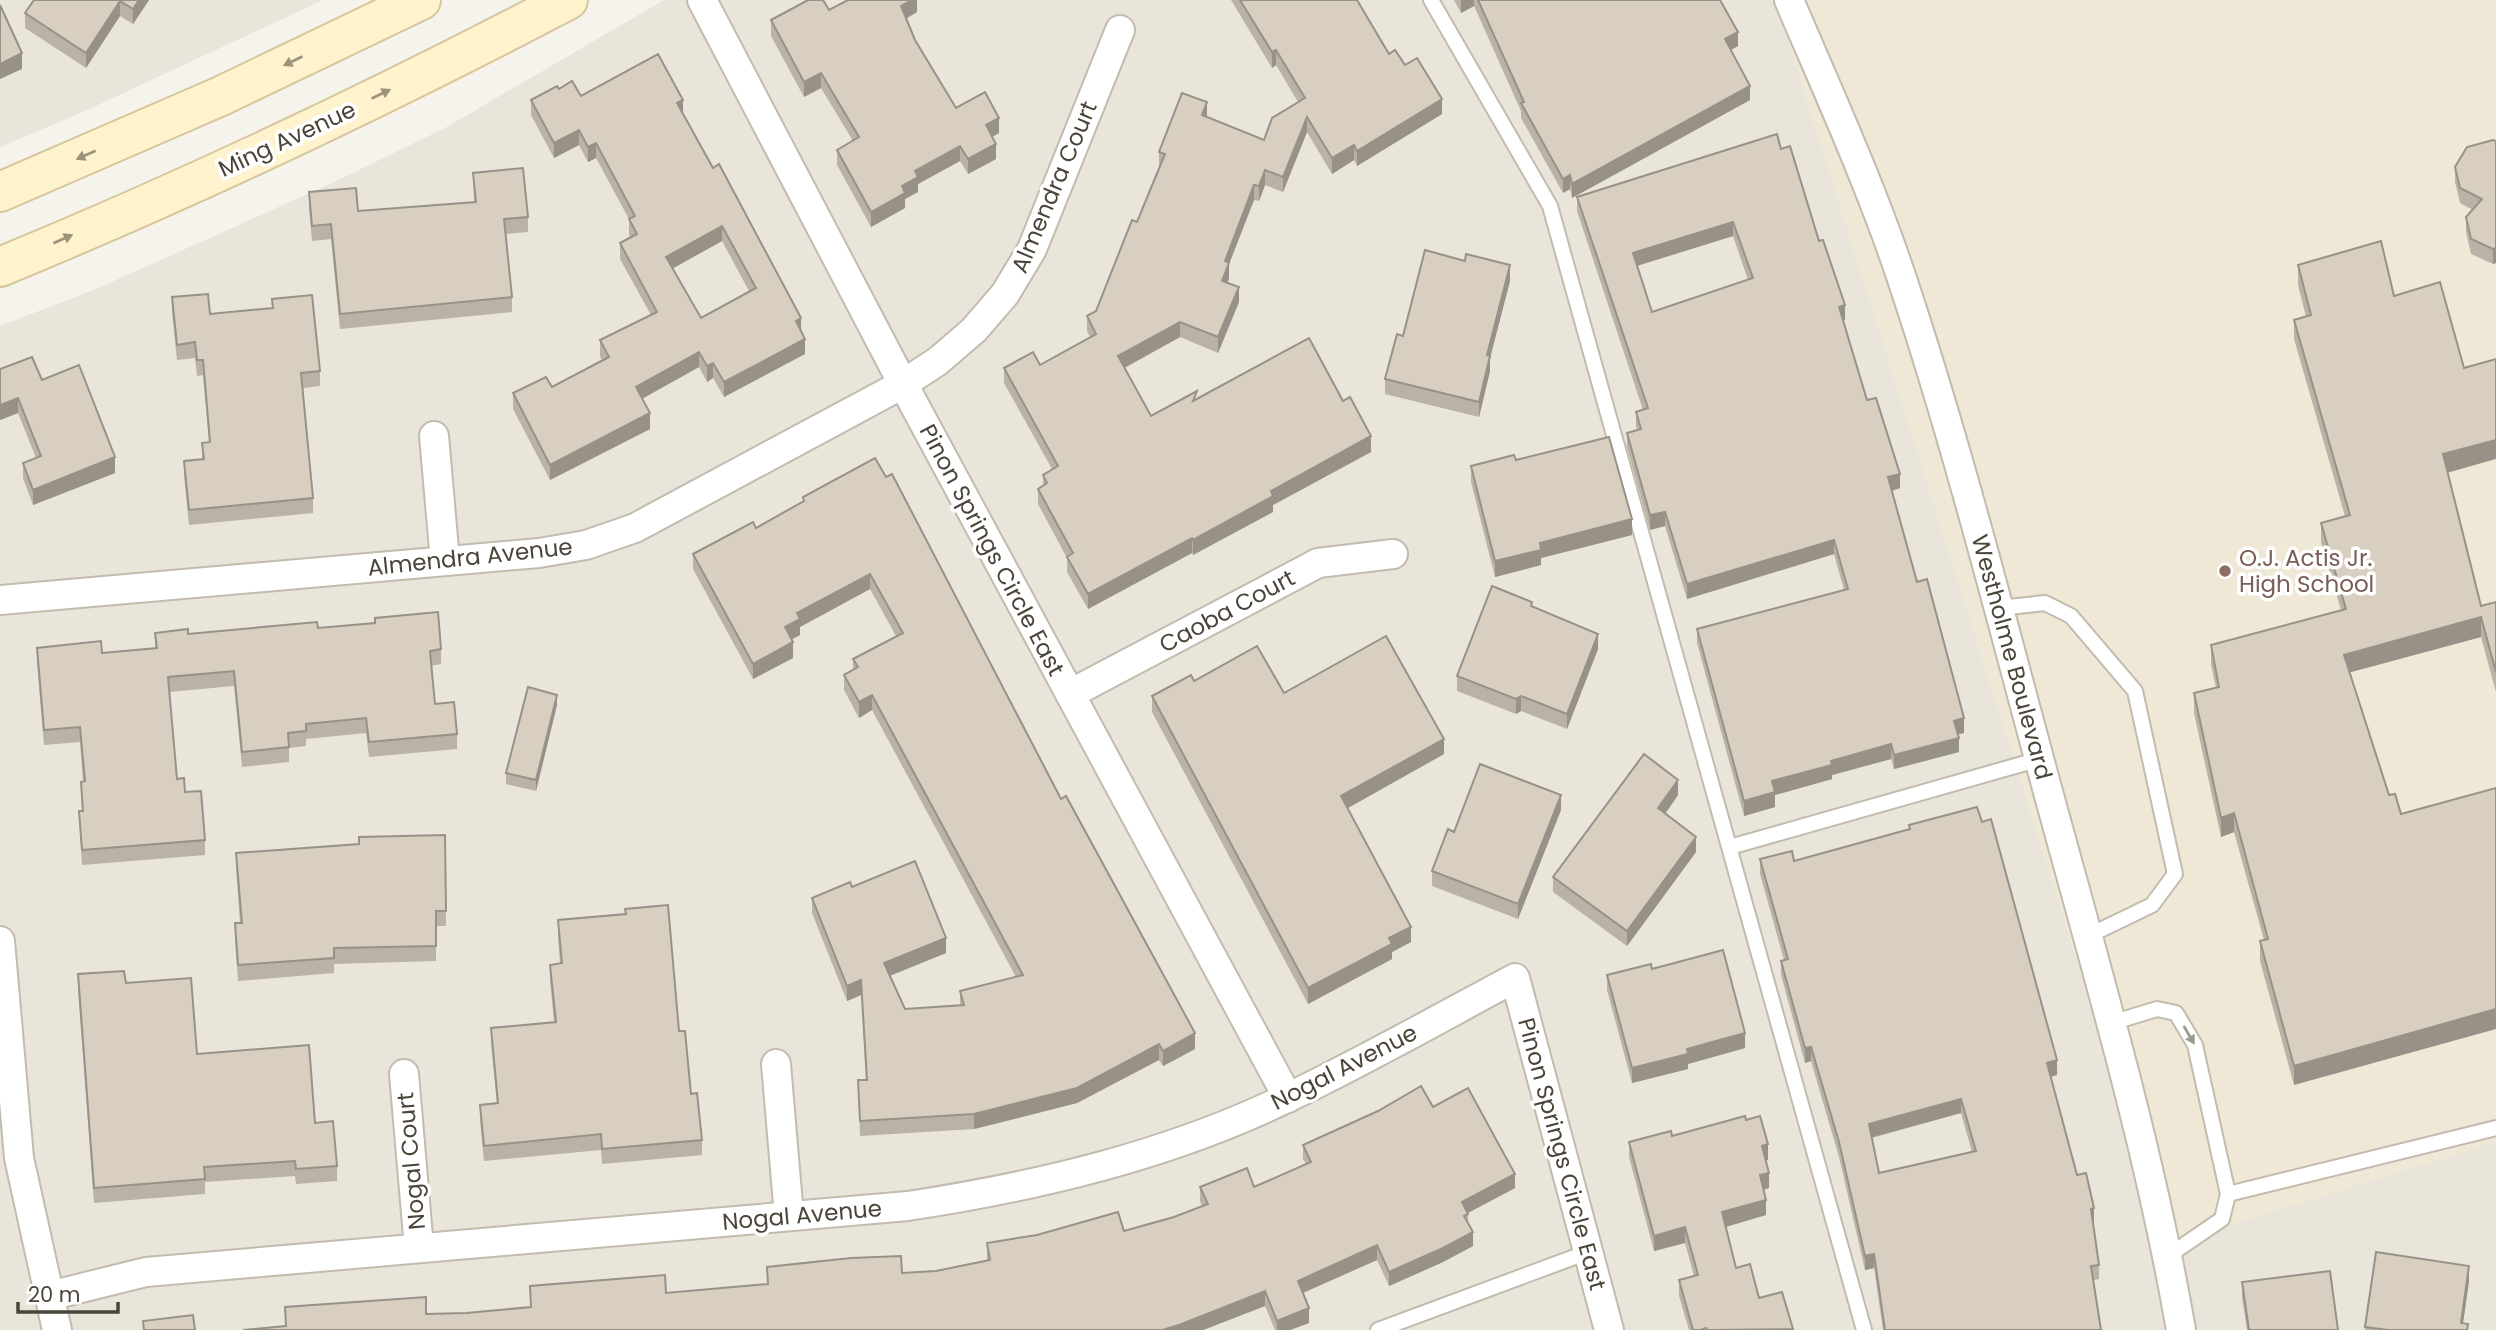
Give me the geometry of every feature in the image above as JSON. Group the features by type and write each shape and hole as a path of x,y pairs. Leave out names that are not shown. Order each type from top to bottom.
{"main road":[{"path":"0,192 221,96 421,0"},
{"name":"Ming Avenue","path":"0,267 237,163 466,54 569,0"}],"street":[{"name":"Pinon Springs Circle East","path":"702,0 903,384 1288,1098"},
{"name":"Westholme Boulevard","path":"1788,0 1849,139 1905,287 1953,439 2111,1023 2168,1256 2181,1330"},
{"name":"Almendra Court","path":"903,384 938,361 974,330 1005,294 1032,249 1120,30"},
{"name":"Almendra Avenue","path":"0,600 539,553 586,545 635,528 903,384"},
{"path":"434,436 445,561"},
{"name":"Caoba Court","path":"1070,694 1318,563 1393,554"},
{"path":"0,941 19,1157 57,1330"},
{"name":"Pinon Springs Circle East","path":"1515,978 1609,1330"},
{"name":"Nogal Avenue","path":"49,1296 146,1272 908,1206 1009,1189 1103,1166 1187,1139 1288,1098 1515,978"},
{"path":"776,1064 789,1216"},
{"name":"Nogal Court","path":"404,1074 419,1248"}],"lane":[{"path":"1431,0 1550,206 1864,1330"},
{"path":"1999,608 2045,603 2071,616 2135,691 2175,874 2152,905 2088,936"},
{"path":"1730,847 2040,759"},
{"path":"2111,1023 2157,1009 2176,1013 2195,1045 2228,1194 2222,1219 2168,1256"},
{"path":"2228,1194 2496,1128"},
{"path":"1378,1330 1588,1252"}],"shaded area":[{"path":"0,0 323,0 85,111 0,147"},
{"path":"664,0 2496,0 2496,1330 0,1330 0,326 96,289 330,184 445,128"},
{"name":"O.J. Actis Jr. High School","path":"1775,0 2496,0 2496,1142 2166,1245"}],"building":[{"path":"34,0 139,0 133,9 120,1 86,53 25,13"},
{"path":"808,0 823,0 829,10 848,0 912,0 901,6 915,40 956,108 985,92 999,118 986,125 996,144 968,159 960,146 915,171 918,177 902,186 905,193 871,212 837,150 859,137 821,73 804,82 771,20"},
{"path":"1240,0 1357,0 1389,54 1395,50 1405,65 1417,58 1442,99 1357,151 1354,145 1332,158 1307,117 1283,177 1265,170 1259,186 1254,185 1225,261 1229,263 1222,281 1239,287 1218,337 1180,322 1118,356 1151,416 1197,391 1193,401 1309,338 1343,401 1350,397 1371,436 1271,491 1273,496 1088,594 1067,557 1073,553 1038,489 1047,483 1043,475 1058,466 1004,368 1033,352 1040,365 1096,334 1087,316 1096,311 1132,220 1137,222 1165,154 1159,152 1182,93 1207,102 1202,115 1264,140 1272,118 1305,98 1276,50 1272,52"},
{"path":"1478,0 1720,0 1738,32 1725,39 1750,86 1572,184 1570,175 1563,179 1521,103 1524,102"},
{"path":"0,5 22,53 0,64"},
{"path":"658,54 683,100 677,103 713,168 719,164 801,318 796,321 805,339 724,382 713,363 707,366 699,352 636,387 650,413 550,465 513,393 546,377 552,387 609,357 600,340 657,312 620,243 637,234 629,219 635,216 596,143 588,147 579,130 554,143 531,100 572,81 581,96","holes":["722,226 756,288 701,318 666,257"]},
{"path":"1777,134 1781,149 1790,146 1819,241 1823,240 1845,305 1839,307 1867,400 1876,398 1900,474 1888,477 1917,582 1927,579 1964,718 1954,721 1959,738 1894,755 1891,744 1831,761 1832,765 1772,781 1775,792 1744,801 1697,629 1848,589 1834,540 1687,584 1665,512 1650,515 1627,433 1641,429 1636,412 1648,408 1577,197","holes":["1733,222 1753,278 1652,312 1633,253"]},
{"path":"2496,141 2496,248 2493,249 2471,239 2466,217 2482,199 2460,188 2455,167 2467,147"},
{"path":"523,168 528,217 504,219 512,297 340,314 331,224 312,226 309,192 356,188 358,211 476,202 473,173"},
{"path":"2381,241 2394,296 2440,282 2464,368 2496,359 2496,440 2443,454 2481,606 2496,602 2496,672 2481,617 2344,655 2389,795 2395,794 2401,814 2496,788 2496,1009 2294,1066 2260,941 2268,939 2234,813 2221,818 2194,693 2219,687 2211,645 2346,609 2321,523 2350,515 2294,320 2311,315 2298,265"},
{"path":"1425,250 1465,261 1466,254 1510,265 1487,355 1490,356 1479,402 1385,379 1397,334 1403,336"},
{"path":"208,294 210,314 273,308 272,299 312,295 320,371 301,373 313,498 189,510 184,461 204,459 202,443 210,442 203,360 197,360 195,342 177,345 172,297"},
{"path":"32,357 42,380 79,365 115,457 33,490 23,463 41,456 18,398 0,405 0,369"},
{"path":"1609,437 1632,519 1540,543 1541,550 1495,561 1471,466 1514,455 1516,460"},
{"path":"875,458 886,477 892,474 1061,799 1066,796 1195,1033 1163,1051 1159,1044 1077,1088 974,1114 860,1121 858,1080 867,1080 861,980 847,986 812,898 850,882 852,887 915,861 946,938 884,963 905,1009 964,1005 960,991 1023,975 872,695 859,702 844,675 858,667 853,659 903,633 870,574 797,613 800,619 785,627 793,642 753,664 693,554 753,522 756,528 804,501 803,497"},
{"path":"1492,586 1532,602 1531,606 1598,634 1567,714 1521,696 1516,699 1457,676"},
{"path":"438,612 441,649 430,651 435,704 454,702 457,734 369,742 366,718 306,724 306,731 288,733 289,747 242,752 234,671 168,677 177,779 184,778 185,792 201,791 205,840 82,850 79,811 83,811 81,782 85,781 80,727 44,730 37,648 101,641 102,653 157,648 155,633 188,629 188,634 317,622 318,628 375,623 375,618"},
{"path":"1386,636 1444,739 1341,796 1411,927 1389,938 1392,944 1308,988 1152,696 1191,675 1194,681 1257,646 1284,693"},
{"path":"528,687 557,695 536,780 506,773"},
{"path":"1644,754 1678,780 1658,808 1696,837 1627,931 1553,877"},
{"path":"1480,764 1561,795 1518,904 1432,871 1448,829 1454,832"},
{"path":"1977,807 1982,822 1991,819 2057,1060 2047,1063 2077,1175 2086,1173 2094,1208 2091,1209 2099,1265 2091,1266 2101,1330 1885,1330 1874,1254 1865,1256 1839,1142 1811,1047 1805,1048 1781,961 1788,959 1760,859 1792,851 1794,861 1910,829 1909,825","holes":["1961,1099 1976,1151 1879,1173 1869,1124"]},
{"path":"445,835 446,911 436,911 436,946 334,948 334,958 238,965 235,923 242,923 236,853 359,844 359,837"},
{"path":"668,905 679,1031 685,1031 691,1094 697,1093 702,1140 602,1149 601,1134 484,1146 480,1105 498,1103 491,1028 556,1022 550,965 562,963 558,920 626,914 625,909"},
{"path":"1723,950 1745,1033 1687,1049 1688,1054 1632,1068 1607,975 1651,964 1652,969"},
{"path":"124,971 126,983 191,978 197,1054 309,1045 315,1123 333,1121 337,1166 296,1169 295,1161 204,1167 205,1179 94,1188 78,974"},
{"path":"1421,1086 1433,1107 1468,1088 1515,1174 1462,1202 1468,1214 1464,1216 1473,1232 1389,1272 1377,1245 1298,1281 1309,1308 1277,1321 1265,1291 1162,1330 243,1330 286,1326 285,1307 426,1297 426,1314 466,1313 531,1307 530,1286 665,1275 666,1293 768,1284 767,1267 851,1258 901,1256 902,1273 936,1271 990,1260 987,1243 1037,1235 1118,1212 1124,1231 1174,1217 1208,1204 1200,1187 1247,1168 1254,1187 1311,1162 1303,1145 1378,1111"},
{"path":"1745,1116 1746,1120 1760,1116 1768,1144 1762,1146 1769,1173 1760,1175 1766,1200 1722,1212 1736,1268 1750,1264 1759,1298 1782,1292 1793,1329 1693,1330 1679,1280 1698,1275 1685,1227 1654,1236 1629,1142 1671,1131 1672,1136"},
{"path":"2376,1252 2469,1266 2461,1323 2468,1324 2467,1330 2388,1330 2365,1327"},
{"path":"2330,1271 2338,1330 2249,1330 2242,1282"},
{"path":"193,1315 195,1330 144,1330 143,1321"}],"place":[{"name":"O.J. Actis Jr. High School","path":"2225,571"}]}
